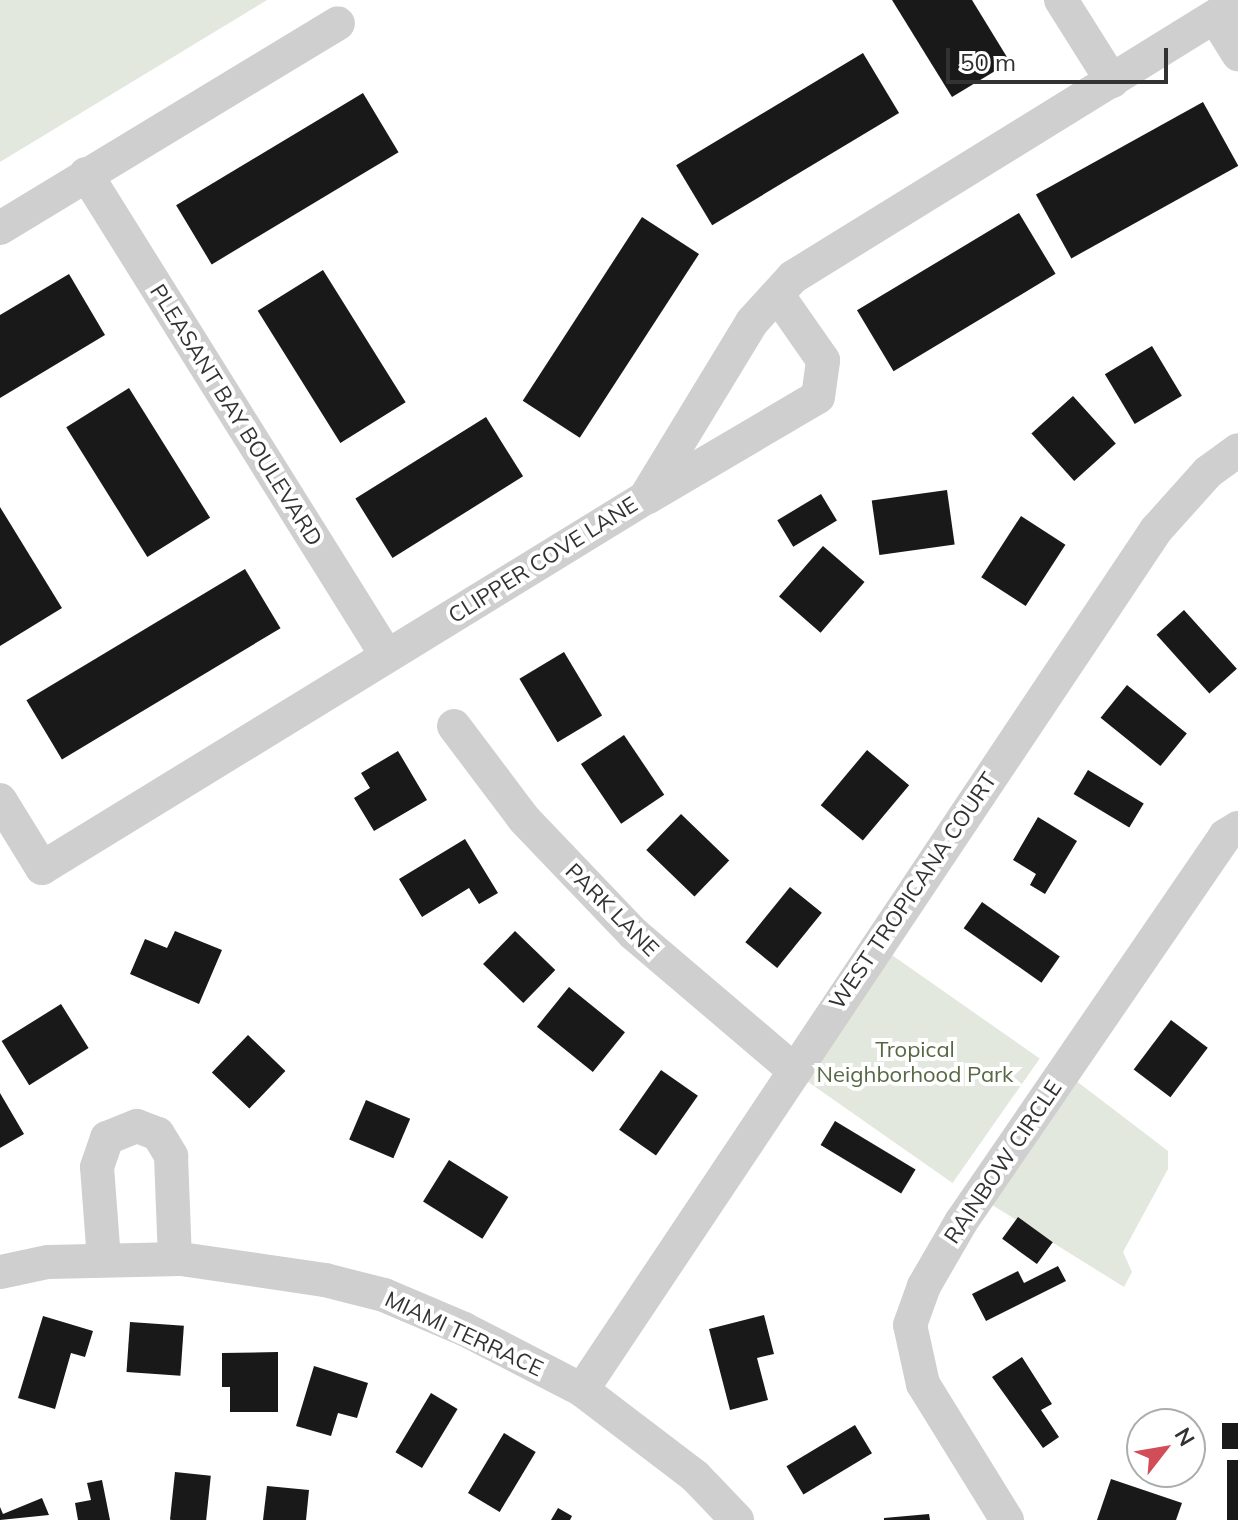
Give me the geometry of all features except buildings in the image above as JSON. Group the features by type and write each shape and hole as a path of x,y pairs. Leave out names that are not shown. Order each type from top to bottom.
{"street":[{"path":"1061,0 1112,81"},
{"path":"1226,10 1238,54"},
{"name":"CLIPPER COVE LANE","path":"0,800 42,868 645,498 752,322 793,277 1226,10"},
{"path":"0,228 338,23"},
{"name":"PLEASANT BAY BOULEVARD","path":"86,174 387,656"},
{"path":"645,498 818,397 823,360 777,294"},
{"name":"WEST TROPICANA COURT","path":"582,1390 1156,530 1208,472 1238,450"},
{"name":"PARK LANE","path":"454,726 524,819 634,934 794,1070"},
{"name":"RAINBOW CIRCLE","path":"1007,1520 923,1384 910,1325 924,1286 961,1222 1225,836 1238,828"},
{"path":"104,1260 97,1167 107,1138 137,1126 158,1134 171,1156 175,1259"},
{"name":"MIAMI TERRACE","path":"0,1272 104,1260 175,1259 325,1280 384,1295 464,1329 582,1390 695,1476 737,1520"}],"green space":[{"path":"0,0 267,0 0,162"},
{"name":"Tropical Neighborhood Park","path":"889,953 1040,1059 953,1183 802,1078"},
{"name":"Tropical Neighborhood Park","path":"1075,1080 1168,1151 1168,1169 1123,1252 1132,1272 1124,1287 989,1203"}]}
